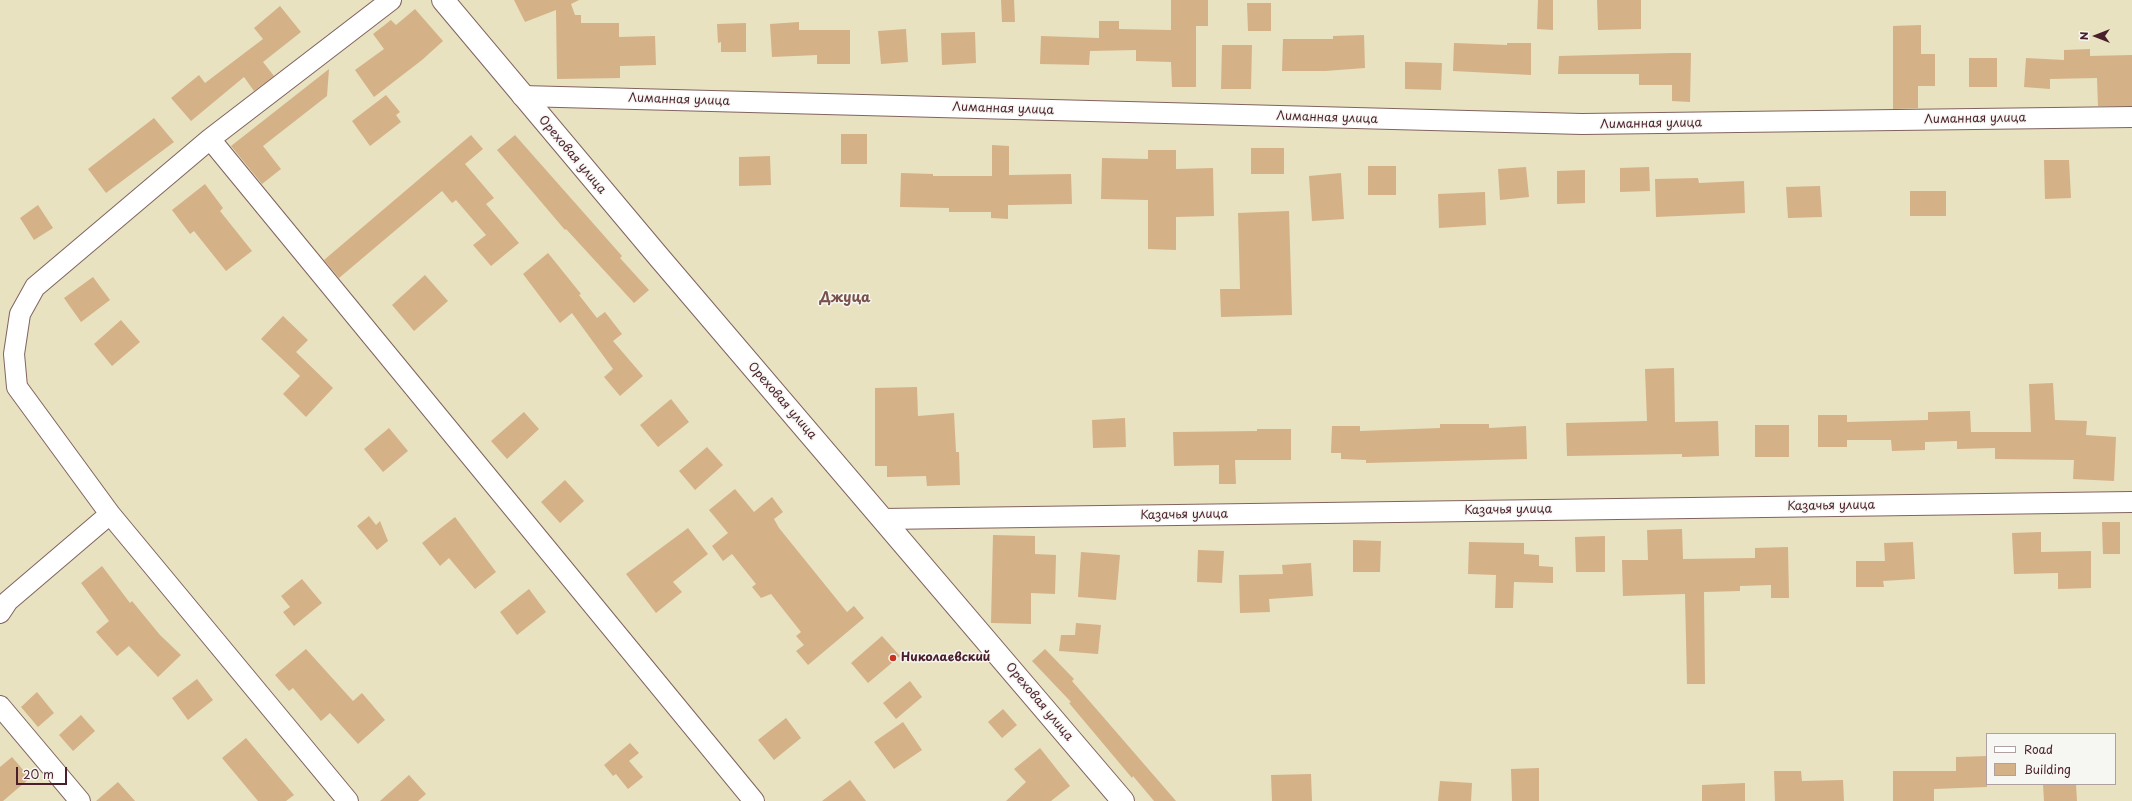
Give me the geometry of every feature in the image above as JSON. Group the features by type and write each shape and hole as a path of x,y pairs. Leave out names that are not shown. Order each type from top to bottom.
{"main road":[{"name":"Ореховая улица","path":"443,0 522,96 1124,801"}],"street":[{"path":"348,801 110,514 17,387 14,354 20,314 35,287 210,139 392,0"},
{"name":"Лиманная улица","path":"522,96 1582,124 2132,117"},
{"path":"210,139 754,801"},
{"name":"Казачья улица","path":"883,519 2132,502"},
{"path":"0,614 8,601 110,514"},
{"path":"0,706 80,801"}],"building":[{"path":"514,0 579,0 571,4 575,15 581,15 581,23 619,23 619,37 655,36 656,65 620,66 620,78 557,79 556,10 525,22"},
{"path":"1001,0 1014,0 1015,22 1002,22"},
{"path":"1171,0 1208,0 1208,26 1196,26 1196,87 1172,87 1171,62 1136,61 1136,50 1090,51 1089,65 1040,64 1041,36 1099,38 1099,21 1119,21 1119,29 1171,30"},
{"path":"1538,0 1553,0 1553,30 1537,29"},
{"path":"1597,0 1641,0 1641,29 1598,30"},
{"path":"1247,3 1271,3 1271,31 1248,31"},
{"path":"280,6 301,32 263,62 274,76 254,91 244,77 191,121 171,98 199,75 205,83 263,39 254,28"},
{"path":"415,9 443,41 422,60 374,97 355,70 384,49 373,34 391,20 396,25"},
{"path":"799,22 799,30 850,30 850,64 817,64 817,55 772,57 770,24"},
{"path":"746,23 746,52 721,52 721,42 718,43 717,24"},
{"path":"1921,25 1921,54 1935,54 1935,86 1918,86 1918,108 1893,109 1893,26"},
{"path":"906,29 908,62 881,64 878,31"},
{"path":"975,32 976,63 942,65 941,33"},
{"path":"1364,35 1365,68 1325,71 1282,71 1283,39 1333,39 1333,36"},
{"path":"1454,43 1507,45 1507,43 1531,43 1531,75 1453,71"},
{"path":"1222,45 1252,45 1251,89 1221,89"},
{"path":"2090,49 2090,56 2132,55 2132,106 2098,106 2097,78 2050,79 2050,89 2024,87 2026,58 2064,60 2064,50"},
{"path":"1691,53 1690,102 1672,101 1672,85 1639,85 1639,74 1558,74 1559,56"},
{"path":"1969,58 1997,58 1997,87 1969,87"},
{"path":"1405,62 1442,63 1441,90 1405,89"},
{"path":"329,69 327,96 263,146 281,169 262,184 231,146"},
{"path":"386,95 400,112 396,115 401,122 370,146 352,121"},
{"path":"154,118 174,142 106,193 88,169"},
{"path":"841,134 867,134 867,164 841,164"},
{"path":"471,135 483,149 465,164 494,198 486,204 519,243 491,266 473,245 486,235 456,200 452,203 442,191 339,278 324,260"},
{"path":"515,135 622,256 620,258 649,290 634,303 566,229 565,230 497,150"},
{"path":"992,145 1009,146 1009,175 1071,174 1072,204 1008,205 1008,219 991,218 991,212 949,212 949,208 900,207 901,173 933,174 933,176 992,176"},
{"path":"1251,148 1284,148 1284,174 1251,174"},
{"path":"1148,150 1176,150 1176,169 1213,168 1214,216 1176,217 1176,250 1148,249 1148,200 1101,199 1102,158 1148,159"},
{"path":"770,156 771,185 739,186 739,157"},
{"path":"2044,160 2069,160 2071,198 2045,199"},
{"path":"1368,166 1396,166 1396,195 1368,195"},
{"path":"1526,167 1529,197 1500,200 1498,169"},
{"path":"1649,167 1650,191 1620,192 1620,168"},
{"path":"1585,170 1585,203 1557,204 1557,171"},
{"path":"1341,173 1344,219 1312,221 1309,176"},
{"path":"1698,178 1699,183 1744,181 1745,213 1656,217 1655,179"},
{"path":"205,184 223,208 220,211 252,251 226,271 194,231 190,234 172,210"},
{"path":"1820,186 1822,217 1788,218 1786,187"},
{"path":"1910,191 1946,191 1946,216 1910,216"},
{"path":"1485,192 1486,225 1439,228 1438,194"},
{"path":"38,205 53,228 34,240 20,218"},
{"path":"1289,211 1292,315 1221,317 1220,289 1240,289 1238,213"},
{"path":"548,253 581,294 579,295 597,318 605,312 622,334 613,341 643,376 620,396 604,377 613,369 572,313 560,323 523,274"},
{"path":"425,275 448,301 414,331 392,305"},
{"path":"93,277 110,300 81,322 64,298"},
{"path":"283,316 308,340 296,352 333,388 306,417 283,394 300,376 261,339"},
{"path":"121,320 140,342 112,366 94,344"},
{"path":"1674,368 1675,422 1718,421 1719,456 1682,457 1682,454 1567,456 1566,423 1647,421 1645,369"},
{"path":"2053,383 2055,420 2087,421 2086,435 2116,437 2114,481 2073,479 2074,460 1995,459 1995,448 1957,449 1957,441 1925,442 1925,450 1892,451 1891,440 1847,440 1847,447 1818,447 1818,415 1847,415 1847,422 1928,420 1928,412 1970,411 1971,432 2031,432 2029,384"},
{"path":"917,387 918,416 954,413 956,452 959,452 960,485 927,486 926,476 887,477 887,466 875,466 875,388"},
{"path":"671,399 689,422 658,447 640,425"},
{"path":"524,412 539,429 507,459 491,441"},
{"path":"1125,418 1126,447 1093,448 1092,420"},
{"path":"1440,424 1489,424 1489,428 1526,426 1527,459 1366,463 1366,460 1341,459 1341,453 1331,453 1332,426 1360,426 1360,431 1440,428"},
{"path":"1755,425 1789,425 1789,457 1755,457"},
{"path":"389,428 408,451 383,472 364,449"},
{"path":"1257,429 1291,429 1291,460 1235,460 1236,484 1219,484 1219,465 1174,466 1173,432 1257,431"},
{"path":"707,447 723,465 695,490 679,471"},
{"path":"565,480 584,501 560,523 541,502"},
{"path":"735,489 754,512 772,497 783,512 774,519 779,528 847,612 854,606 864,618 808,665 796,651 804,645 796,636 801,632 771,594 761,598 752,587 756,584 732,554 723,561 712,546 728,533 709,510"},
{"path":"369,516 376,525 380,521 388,541 377,550 357,526"},
{"path":"455,517 496,572 475,589 449,558 440,566 422,543"},
{"path":"2102,522 2120,522 2120,554 2103,554"},
{"path":"688,528 708,554 673,582 682,592 656,613 626,574"},
{"path":"1682,529 1683,559 1755,558 1755,548 1788,547 1789,598 1771,598 1771,585 1740,586 1740,591 1704,592 1705,684 1687,684 1685,594 1623,596 1622,560 1648,560 1647,530"},
{"path":"2041,532 2041,552 2091,551 2091,588 2058,589 2058,573 2014,574 2012,533"},
{"path":"993,535 1035,536 1035,554 1056,555 1055,594 1031,593 1031,624 991,623"},
{"path":"1605,536 1605,572 1576,572 1575,537"},
{"path":"1353,540 1381,541 1380,572 1353,572"},
{"path":"1469,542 1524,543 1524,554 1539,555 1539,566 1553,567 1553,583 1514,582 1513,608 1495,608 1496,575 1468,574"},
{"path":"1913,542 1915,579 1883,581 1884,587 1856,587 1856,561 1885,561 1884,543"},
{"path":"1198,550 1224,551 1222,583 1197,582"},
{"path":"1081,552 1120,555 1116,600 1078,597"},
{"path":"1311,563 1313,596 1269,599 1270,612 1240,613 1239,575 1283,574 1282,565"},
{"path":"102,566 130,603 132,601 160,635 181,655 158,677 129,646 117,656 96,632 109,621 81,583"},
{"path":"302,579 322,603 294,626 283,612 290,607 281,596"},
{"path":"529,589 546,612 517,635 500,612"},
{"path":"1076,623 1101,625 1098,654 1059,651 1061,635 1075,635"},
{"path":"882,636 900,656 868,683 851,663"},
{"path":"306,649 353,701 362,693 385,720 358,744 330,713 321,721 293,688 289,691 275,675"},
{"path":"1045,649 1074,679 1072,681 1176,801 1154,801 1133,776 1132,778 1069,703 1071,702 1032,661"},
{"path":"197,679 213,700 188,720 172,698"},
{"path":"910,681 922,697 896,719 883,703"},
{"path":"37,692 54,713 38,727 21,707"},
{"path":"1003,709 1017,725 1002,738 988,722"},
{"path":"81,715 95,731 73,751 59,735"},
{"path":"786,718 801,738 774,760 758,740"},
{"path":"903,722 922,750 894,769 874,742"},
{"path":"246,738 294,795 286,801 258,801 222,758"},
{"path":"630,743 639,753 629,761 643,777 628,789 616,774 613,776 604,765"},
{"path":"1040,748 1070,786 1051,801 1006,801 1026,782 1014,769"},
{"path":"1986,756 1987,787 1934,789 1934,801 1893,801 1893,771 1956,771 1956,757"},
{"path":"12,757 30,778 3,801 0,801 0,767"},
{"path":"1539,768 1539,801 1512,801 1511,769"},
{"path":"1774,771 1801,771 1802,781 1843,780 1844,801 1775,801"},
{"path":"1311,774 1312,801 1272,801 1271,775"},
{"path":"409,775 426,794 418,801 380,801"},
{"path":"850,780 866,801 822,801"},
{"path":"1440,781 1472,783 1471,801 1438,801"},
{"path":"118,782 135,801 96,801"},
{"path":"1745,783 1745,801 1702,801 1702,785"},
{"path":"2043,785 2076,785 2077,801 2044,801"}],"place":[{"name":"Николаевский","path":"893,658"}],"district":[{"name":"Джуца","path":"845,298"}]}
